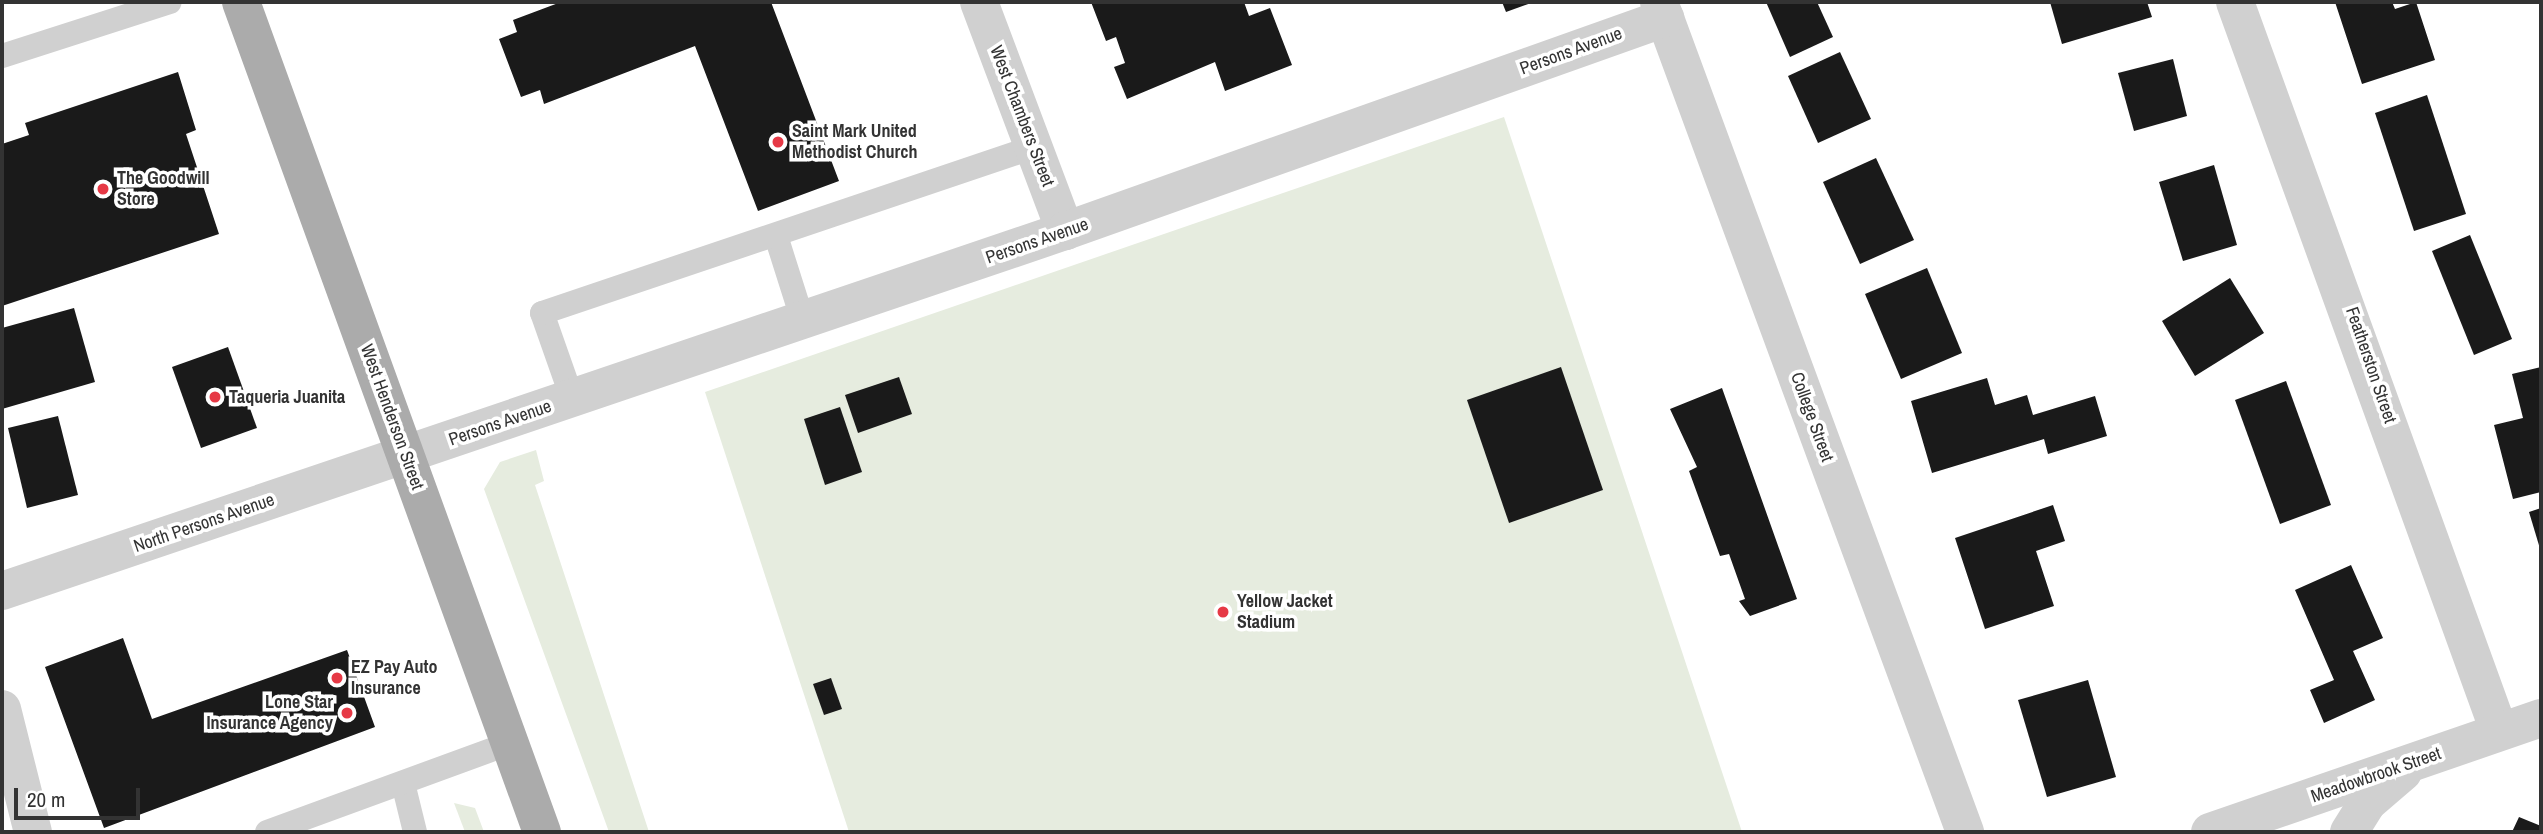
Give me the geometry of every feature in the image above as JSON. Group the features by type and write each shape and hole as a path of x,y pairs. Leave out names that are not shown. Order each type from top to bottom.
{"main road":[{"name":"West Henderson Street","path":"242,2 542,832"}],"street":[{"name":"West Chambers Street","path":"979,2 1065,231"},
{"name":"Featherston Street","path":"2235,2 2499,731"},
{"name":"Persons Avenue","path":"406,455 1065,231 1662,10"},
{"name":"College Street","path":"1662,10 1965,832"},
{"name":"North Persons Avenue","path":"2,592 406,455"},
{"path":"2,709 33,832"},
{"name":"Meadowbrook Street","path":"2222,830 2541,718"},
{"path":"2349,832 2387,783 2416,763"}],"lane":[{"path":"2,56 170,2"},
{"path":"572,398 542,313 1034,147"},
{"path":"775,236 803,321"},
{"path":"267,832 510,743"},
{"path":"403,783 415,832"}],"shaded area":[{"name":"Yellow Jacket Stadium","path":"1504,117 1742,832 849,832 705,392"},
{"path":"536,450 544,481 535,485 649,832 609,832 484,489 500,462"},
{"path":"454,803 475,808 484,832 465,832"}],"building":[{"name":"Saint Mark United Methodist Church","path":"561,2 771,2 839,181 758,211 695,46 544,104 540,90 521,97 499,39 517,32 513,20"},
{"path":"1091,2 1244,2 1249,16 1270,8 1292,65 1225,91 1215,62 1127,99 1114,67 1125,63 1116,37 1106,41"},
{"path":"1502,2 1534,2 1506,12"},
{"path":"1766,2 1817,2 1833,37 1790,57"},
{"path":"2050,2 2147,2 2152,17 2062,44"},
{"path":"2335,2 2392,2 2395,9 2416,2 2435,60 2362,84"},
{"path":"1840,52 1871,119 1818,143 1788,76"},
{"path":"2173,59 2187,116 2134,131 2118,73"},
{"name":"The Goodwill Store","path":"178,72 196,130 186,134 219,234 2,306 2,144 29,135 25,123"},
{"path":"2427,95 2466,214 2414,231 2375,113"},
{"path":"1876,158 1914,240 1860,264 1823,182"},
{"path":"2214,165 2237,245 2183,261 2159,182"},
{"path":"2470,235 2512,339 2474,355 2432,251"},
{"path":"1927,268 1962,353 1901,379 1865,294"},
{"path":"2230,278 2264,333 2195,376 2162,321"},
{"path":"74,308 95,382 2,409 2,328"},
{"name":"Taqueria Juanita","path":"228,347 257,428 201,448 172,367"},
{"path":"1561,367 1603,490 1509,523 1467,400"},
{"path":"2541,367 2541,492 2513,499 2494,425 2523,418 2512,374"},
{"path":"899,377 912,414 858,433 845,395"},
{"path":"1987,378 1995,405 2027,395 2033,415 2095,396 2107,436 2048,454 2044,439 1932,473 1911,401"},
{"path":"2286,381 2331,505 2280,524 2235,400"},
{"path":"1722,388 1797,599 1750,616 1739,601 1745,599 1729,554 1720,556 1689,471 1697,467 1670,409"},
{"path":"840,407 862,472 825,485 804,419"},
{"path":"58,416 78,495 27,508 8,428"},
{"path":"2053,505 2065,541 2036,551 2054,606 1985,629 1955,538"},
{"path":"2541,508 2541,552 2529,512"},
{"path":"2351,565 2383,638 2353,651 2375,700 2324,723 2310,690 2334,680 2295,590"},
{"path":"123,638 152,719 347,650 375,727 104,828 45,667"},
{"path":"831,678 842,709 824,715 813,684"},
{"path":"2088,680 2116,777 2047,797 2018,700"},
{"path":"2519,817 2541,826 2541,832 2512,832"}],"place":[{"name":"Saint Mark United Methodist Church","path":"778,142"},
{"name":"The Goodwill Store","path":"103,189"},
{"name":"Taqueria Juanita","path":"215,397"},
{"name":"Yellow Jacket Stadium","path":"1223,612"},
{"name":"EZ Pay Auto Insurance","path":"337,678"},
{"name":"Lone Star Insurance Agency","path":"347,713"}]}
